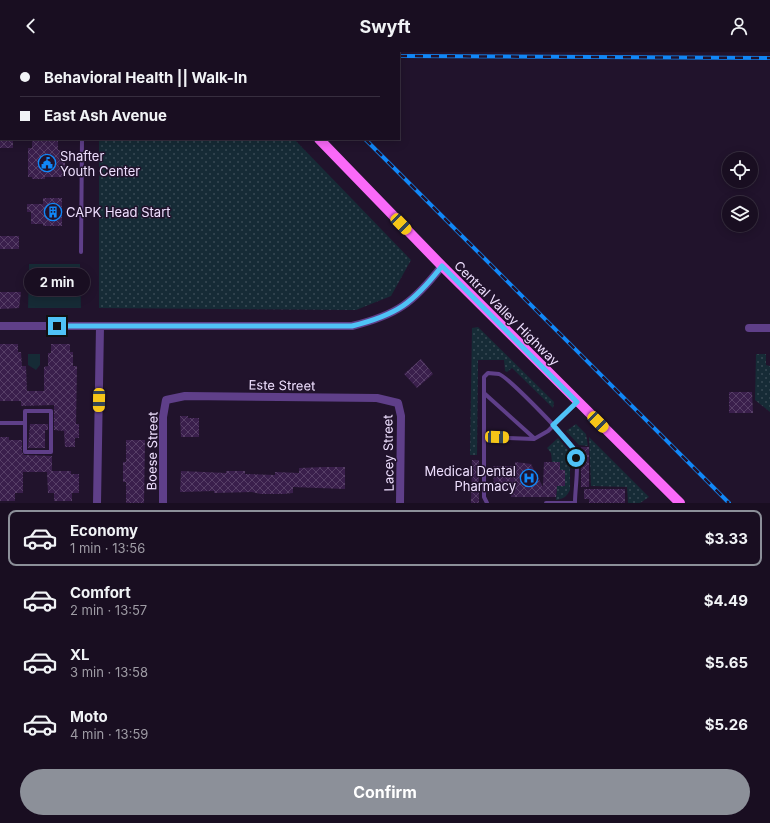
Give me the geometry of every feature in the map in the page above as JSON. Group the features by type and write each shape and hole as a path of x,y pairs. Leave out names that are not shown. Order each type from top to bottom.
{"main road":[{"name":"Central Valley Highway","path":"320,140 442,266 680,503"}],"street":[{"path":"0,326 352,326 380,319 405,306 427,286 442,266"},
{"path":"97,503 100,326"},
{"path":"749,328 770,328"},
{"name":"Este Street","path":"166,400 185,396 376,398 398,403"},
{"name":"Boese Street","path":"163,503 163,417 166,400"},
{"name":"Lacey Street","path":"398,403 401,416 400,503"}],"lane":[{"path":"81,252 82,140"},
{"path":"487,503 484,497 484,377 491,374 502,376 553,425 576,453 575,503 546,503"},
{"path":"484,393 534,439"},
{"path":"484,437 534,439 542,435 577,402"},
{"path":"25,411 51,411 51,452 25,452 25,423 25,411"},
{"path":"0,422 25,423"}],"shaded area":[{"path":"99,140 295,140 411,260 391,296 356,310 99,308"},
{"path":"29,264 80,264 81,308 28,308"},
{"path":"478,327 554,402 553,408 512,368 507,372 505,371 504,360 478,360 477,455 470,455 472,328"},
{"path":"28,354 40,354 40,365 36,370 28,365"},
{"path":"756,354 766,354 766,365 770,366 770,412 755,400"},
{"path":"576,424 586,434 588,446 579,445 566,431"},
{"path":"589,437 649,497 640,503 628,503 627,487 591,486"},
{"path":"558,438 570,452 570,490 565,497 556,500 557,486 565,486 565,470 560,470 560,462 552,462 551,453 547,448"}],"building":[{"path":"0,140 13,140 13,148 0,148"},
{"name":"Shafter Youth Center","path":"32,140 58,140 58,150 65,150 65,177 45,177 45,179 32,179 32,177 28,177 28,148 32,148"},
{"name":"CAPK Head Start","path":"43,198 62,198 62,226 43,226 43,224 31,224 31,212 27,212 27,204 43,204"},
{"path":"0,236 19,236 19,249 0,249"},
{"path":"0,292 21,292 19,308 0,309"},
{"path":"0,344 18,344 18,352 21,352 22,366 26,366 27,391 44,391 44,367 48,366 48,353 51,353 51,344 70,344 70,352 73,352 73,366 77,366 76,424 79,424 79,438 75,438 75,447 65,447 64,431 54,430 54,405 21,406 21,401 0,401"},
{"path":"421,359 433,374 417,388 404,374"},
{"path":"729,392 752,392 753,413 729,413"},
{"path":"180,416 199,418 199,437 181,437"},
{"path":"30,424 48,424 48,430 45,430 45,448 28,448"},
{"path":"0,437 9,437 9,440 22,440 22,452 24,455 52,456 52,471 71,471 71,474 79,474 79,493 72,493 72,501 54,501 54,493 48,493 47,472 23,472 23,493 15,493 15,501 0,501"},
{"path":"126,440 145,440 144,503 126,503 126,482 123,482 123,462 126,462"},
{"path":"581,447 589,447 589,487 581,487"},
{"path":"472,460 479,460 479,503 471,503"},
{"name":"Medical Dental Pharmacy","path":"515,462 531,464 543,487 544,462 560,462 560,470 565,470 565,486 557,486 556,497 511,497 511,490 494,490 493,466 515,466"},
{"path":"345,467 345,489 293,487 293,493 283,494 261,494 252,492 214,493 214,491 180,492 181,471 226,473 226,471 245,471 245,474 275,475 275,472 299,473 299,468"},
{"path":"584,489 625,489 625,503 589,503 589,499 584,499"}],"railway":[{"path":"400,56 770,58"},
{"path":"366,140 729,503"}],"place":[{"name":"Shafter Youth Center","path":"47,163"},
{"name":"CAPK Head Start","path":"53,212"},
{"name":"Medical Dental Pharmacy","path":"529,478"}],"route":[{"path":"57,326 352,326 380,319 405,306 427,286 442,266 577,402 553,425 573,448 576,453 576,458"}]}
